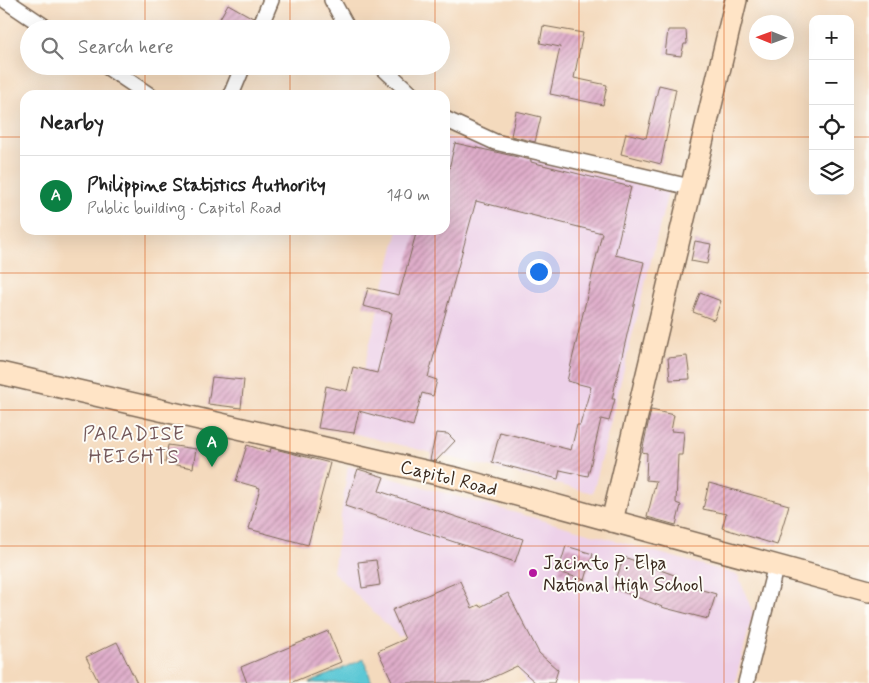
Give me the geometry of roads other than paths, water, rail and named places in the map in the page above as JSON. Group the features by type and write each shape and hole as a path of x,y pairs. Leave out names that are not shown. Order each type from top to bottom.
{"main road":[{"path":"612,520 736,0"},
{"name":"Capitol Road","path":"0,373 364,455 612,520 869,591"}],"street":[{"path":"5,0 35,20"},
{"path":"263,20 271,0"},
{"path":"332,0 343,20"},
{"path":"119,75 142,90"},
{"path":"233,90 239,75"},
{"path":"391,75 407,90"},
{"path":"450,121 495,142 690,187"},
{"path":"746,683 776,565"}],"water":[{"path":"364,659 372,683 309,683"}],"place":[{"name":"Philippine Statistics Authority","path":"212,467"},
{"name":"Jacinto P. Elpa National High School","path":"533,573"}],"district":[{"name":"PARADISE HEIGHTS","path":"134,444"}]}
